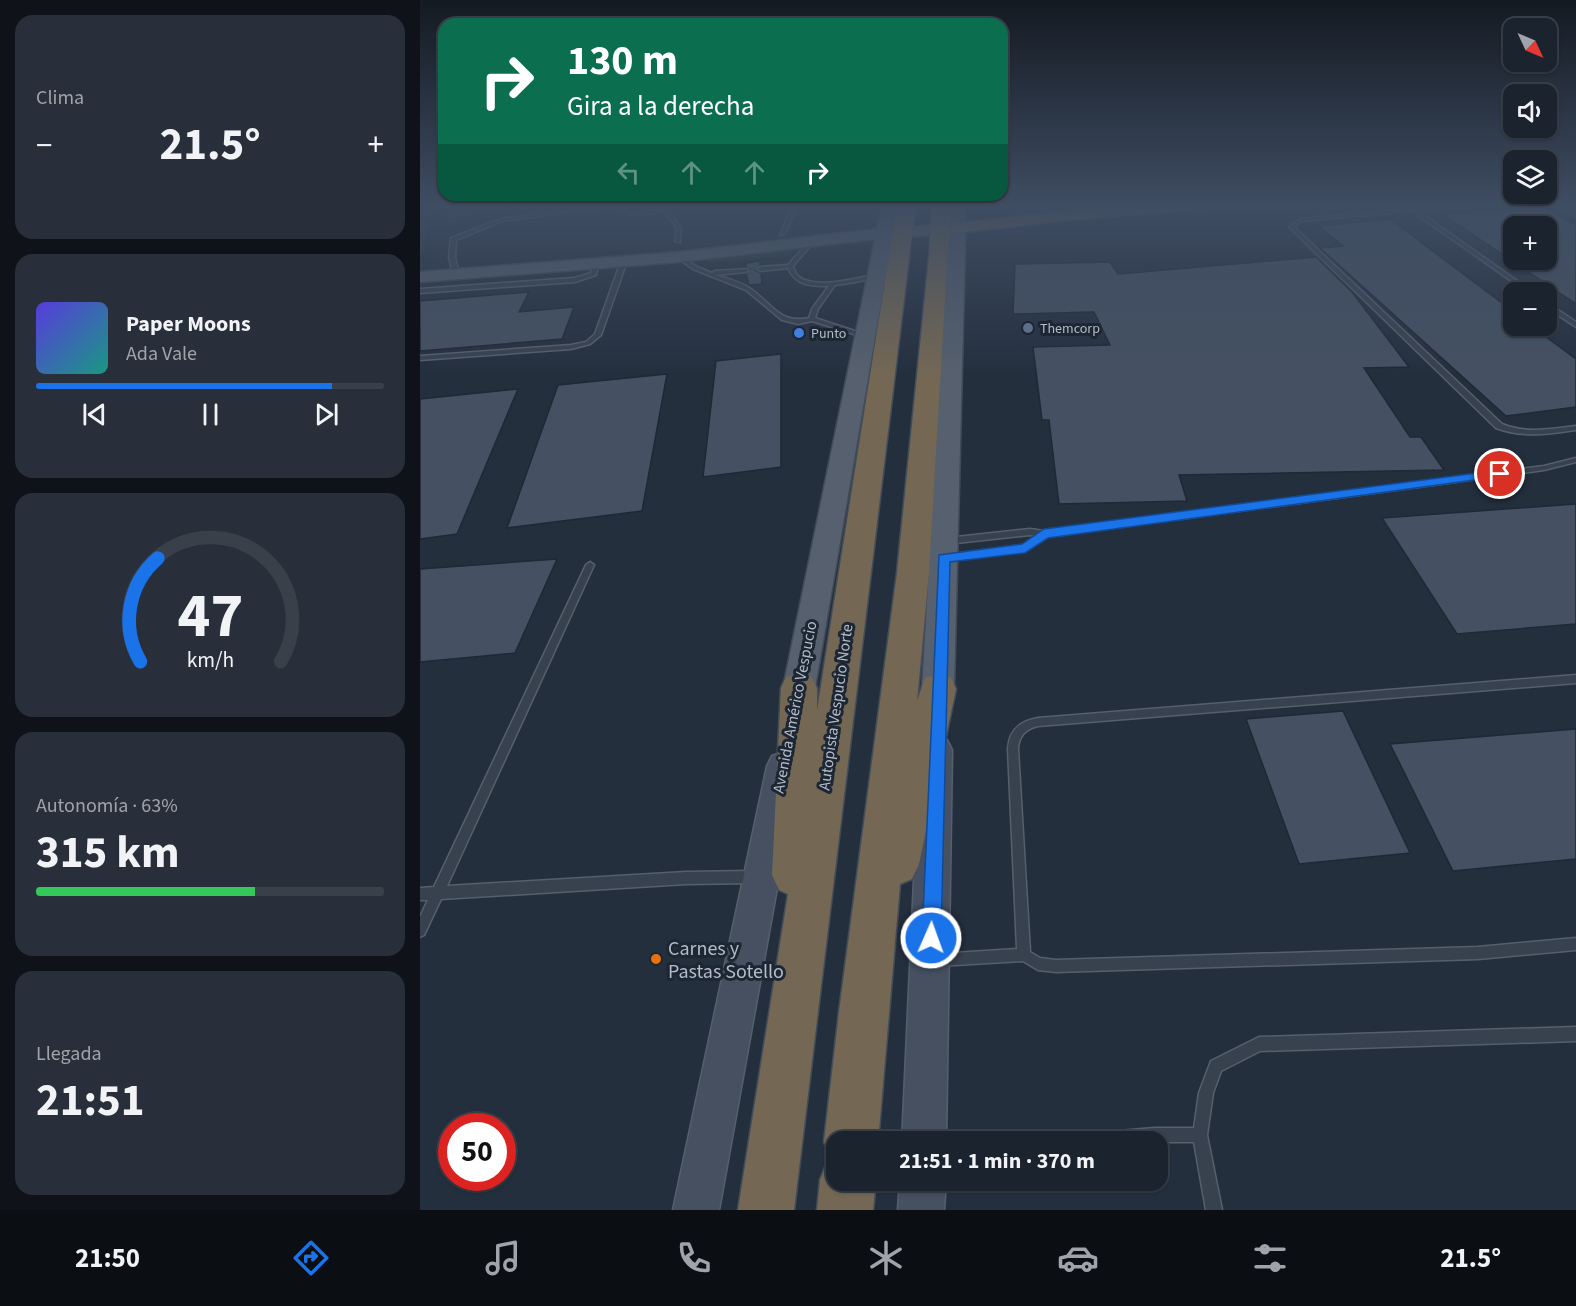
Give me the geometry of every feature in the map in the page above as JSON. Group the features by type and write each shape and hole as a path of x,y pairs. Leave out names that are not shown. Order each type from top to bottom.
{"highway":[{"name":"Autopista Vespucio Norte","path":"766,1210 834,711 887,260"},
{"path":"852,1131 863,1012 947,260"},
{"path":"789,1052 799,688"},
{"path":"863,1012 938,689"},
{"path":"845,1210 847,1191"}],"main road":[{"path":"420,277 454,266 494,260"},
{"path":"567,260 575,265"},
{"name":"Avenida Américo Vespucio","path":"696,1210 866,336 883,260"},
{"path":"924,1131 944,550 950,260"},
{"path":"420,261 454,266 575,265 624,261"},
{"path":"921,1210 922,1191"}],"lane":[{"path":"454,260 454,266"},
{"path":"692,260 709,274 748,289 784,319 798,322 812,319 866,336"},
{"path":"760,269 790,266 795,260"},
{"path":"812,319 815,309 832,285 859,260"},
{"path":"1326,260 1499,426 1514,433 1530,434 1576,428"},
{"path":"1484,260 1516,282"},
{"path":"420,358 571,347 588,343 598,335 624,261"},
{"path":"420,291 589,278 594,274 596,263"},
{"path":"790,266 792,273 800,279 814,284 832,285"},
{"path":"709,274 746,270"},
{"path":"1557,312 1576,325"},
{"path":"944,550 1030,532 1044,534 1545,468 1576,460"},
{"path":"944,550 1025,548 1044,534"},
{"path":"420,932 590,565"},
{"path":"1024,955 1013,749 1016,735 1026,725 1038,722 1576,679"},
{"path":"420,894 687,878 760,877"},
{"path":"931,960 1024,955 1038,964 1056,966 1478,953 1576,944"},
{"path":"1214,1210 1200,1135 1206,1093 1216,1066 1259,1044 1576,1034"},
{"path":"1168,1134 1200,1135"}],"green space":[{"path":"705,260 739,260 711,263"}],"building":[{"path":"1276,260 1320,260 1352,292 1409,367 1364,368 1410,437 1421,437 1444,470 1179,475 1187,501 1059,504 1049,420 1042,420 1033,347 1110,345 1094,312 1013,314 1015,264 1110,262 1118,274"},
{"path":"1334,260 1445,260 1503,304 1503,336 1545,336 1576,359 1576,407 1506,416"},
{"path":"1557,260 1576,260 1576,304 1557,291 1557,282 1543,282 1526,270 1557,270"},
{"path":"760,261 760,265 755,270 761,273 762,284 749,285 746,274 750,269 746,267 746,263"},
{"path":"529,292 519,312 574,307 562,339 420,351 420,301"},
{"path":"781,354 781,467 703,477 716,361"},
{"path":"667,374 642,511 507,528 558,385"},
{"path":"518,389 457,534 420,539 420,399"},
{"path":"1576,504 1576,624 1457,634 1382,518"},
{"path":"557,559 515,653 420,662 420,569"},
{"path":"1343,711 1410,853 1299,864 1246,719"},
{"path":"1576,729 1576,859 1453,871 1390,744"}],"place":[{"name":"Themcorp","path":"1028,328"},
{"name":"Punto","path":"799,333"},
{"name":"Carnes y Pastas Sotello","path":"656,959"}],"route":[{"path":"931,938 944,558 1025,548 1044,534 1500,474"}]}
